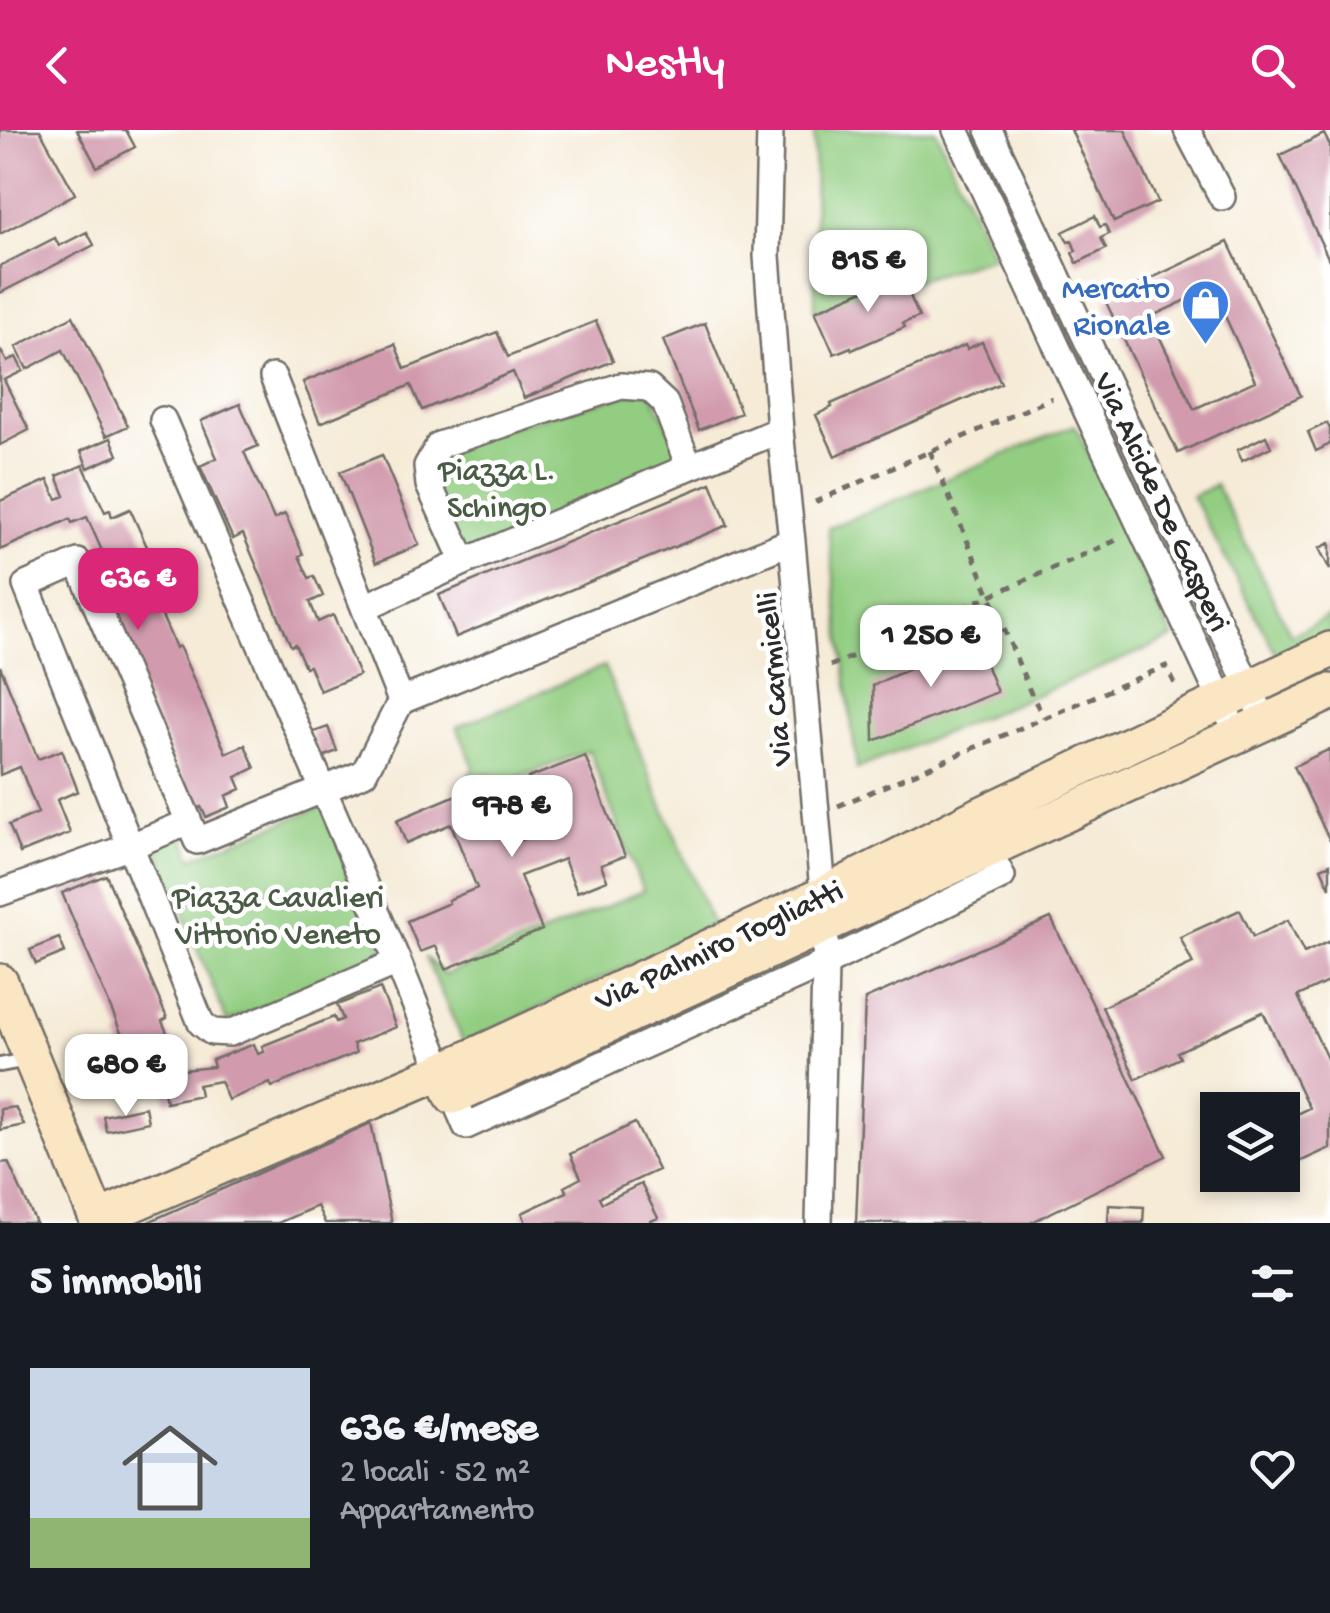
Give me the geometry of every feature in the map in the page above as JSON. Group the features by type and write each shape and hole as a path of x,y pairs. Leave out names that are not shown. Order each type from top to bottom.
{"street":[{"name":"Via Carmicelli","path":"770,130 767,256 825,910 819,1223"},
{"name":"Via Alcide De Gasperi","path":"956,130 1141,528 1235,693"},
{"name":"Via Alcide De Gasperi","path":"988,130 1251,729"},
{"path":"1187,130 1222,197"},
{"path":"273,377 401,702"},
{"path":"464,562 430,485 428,466 440,445 621,386 649,388 665,403 689,468"},
{"path":"163,420 466,1126 826,963 1002,876 980,834"},
{"path":"365,607 780,430"},
{"path":"398,962 230,1032 212,1032 201,1023 26,585 78,562 197,841 364,774 401,702 792,541"},
{"name":"Via Palmiro Togliatti","path":"98,1221 448,1084 825,910 980,834 1189,716 1330,650"},
{"name":"Via Palmiro Togliatti","path":"980,834 1251,729 1330,692"},
{"path":"0,893 189,822"},
{"path":"0,982 16,1062 98,1221"}],"path":[{"path":"789,514 1075,387"},
{"path":"930,452 1044,718"},
{"path":"804,677 1141,528"},
{"path":"816,817 1166,666 1189,716"}],"green space":[{"path":"814,130 936,130 993,257 815,311"},
{"name":"Piazza L. Schingo","path":"649,388 689,467 464,562 429,485 439,445"},
{"path":"1075,425 1173,638 857,769 828,528"},
{"path":"1216,485 1291,635 1330,616 1330,637 1279,659 1192,496"},
{"path":"604,666 713,926 464,1043 425,957 445,975 643,891 589,750 520,777 538,820 511,831 490,774 465,783 474,767 457,727"},
{"name":"Piazza Cavalieri Vittorio Veneto","path":"324,806 386,958 227,1022 156,844 183,834 192,858"}],"building":[{"path":"0,130 40,130 75,194 0,234"},
{"path":"77,130 126,130 135,147 97,167"},
{"path":"1071,130 1125,130 1158,202 1114,222"},
{"path":"1324,134 1330,146 1330,262 1280,155"},
{"path":"1095,216 1109,234 1101,238 1106,249 1077,263 1072,241 1068,242 1063,232"},
{"path":"87,232 94,245 0,293 0,266 55,238 59,246"},
{"path":"1228,242 1301,396 1178,453 1105,300","holes":["1212,288 1255,381 1194,409 1150,317"]},
{"path":"901,274 919,317 903,323 905,327 834,354 815,311"},
{"path":"73,316 128,426 106,436 63,350 27,369 16,347"},
{"path":"596,321 613,361 524,398 513,372 422,410 411,385 320,423 303,382 395,344 405,369 497,332 508,357"},
{"path":"705,323 741,413 699,430 663,340"},
{"path":"982,342 1001,383 835,456 816,415 832,407 831,404 965,345 967,349"},
{"path":"0,349 7,362 16,357 23,371 4,380 29,430 0,445"},
{"path":"240,404 258,446 244,452 274,519 285,514 309,578 314,576 323,596 310,602 318,622 333,615 359,675 320,691 295,644 291,646 243,534 233,539 200,466 217,458 201,421"},
{"path":"1327,423 1330,444 1316,451 1308,432"},
{"path":"1266,436 1271,447 1242,461 1237,450"},
{"path":"111,438 118,455 88,468 81,451"},
{"path":"382,455 419,545 376,563 340,472"},
{"path":"83,465 105,512 110,510 112,517 130,509 148,549 135,554 226,753 245,745 255,768 236,777 241,789 226,796 230,807 206,817 201,807 197,809 98,594 117,585 87,517 72,523 70,519 0,550 0,501 48,480 57,499 65,496 57,476"},
{"path":"711,483 728,525 456,637 439,595"},
{"path":"1330,543 1330,570 1319,548"},
{"path":"976,639 997,692 874,741 873,685"},
{"path":"0,666 38,759 62,750 78,791 57,800 70,833 20,853 9,825 38,813 20,767 0,775"},
{"path":"328,727 337,751 320,758 311,733"},
{"path":"1330,749 1330,841 1294,766"},
{"path":"585,756 625,856 601,865 607,880 577,892 564,859 520,876 542,930 446,969 436,946 420,952 407,921 477,888 451,824 406,843 397,820 485,783 509,845 549,829 528,778"},
{"path":"1330,864 1330,888 1321,868"},
{"path":"106,875 167,1018 162,1021 183,1070 214,1067 212,1060 254,1044 258,1054 264,1052 262,1046 334,1017 336,1022 343,1019 337,1005 380,988 396,1027 353,1044 356,1053 272,1087 270,1083 228,1100 220,1081 198,1085 200,1095 166,1102 162,1079 159,1080 154,1068 134,1076 118,1037 122,1035 62,893"},
{"path":"1240,910 1253,937 1288,920 1304,953 1330,941 1330,981 1298,996 1330,1065 1330,1148 1300,1162 1300,1112 1309,1108 1263,1012 1177,1052 1180,1058 1136,1079 1102,1007 1193,964 1180,937"},
{"path":"1051,918 1166,1156 1030,1223 856,1223 865,999"},
{"path":"59,938 65,952 36,964 30,950"},
{"path":"15,1107 24,1125 0,1130 0,1109"},
{"path":"145,1107 148,1122 106,1131 103,1116"},
{"path":"371,1123 392,1223 325,1223 317,1206 278,1223 146,1223"},
{"path":"635,1123 658,1170 599,1197 602,1203 641,1184 658,1218 647,1223 526,1223 522,1213 567,1192 564,1187 581,1178 570,1154"},
{"path":"8,1162 36,1223 0,1223 0,1163"},
{"path":"1109,1205 1144,1207 1143,1223 1108,1223"}],"place":[{"name":"Mercato Rionale","path":"1205,346"}]}
